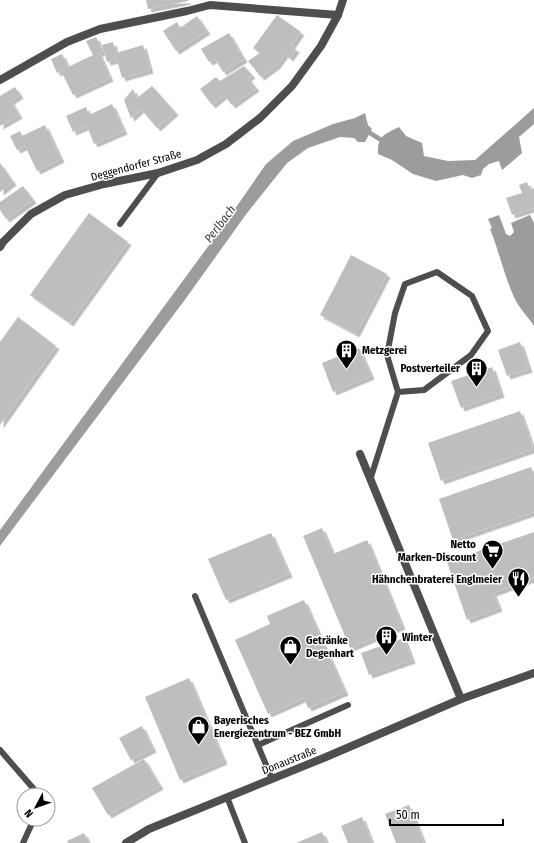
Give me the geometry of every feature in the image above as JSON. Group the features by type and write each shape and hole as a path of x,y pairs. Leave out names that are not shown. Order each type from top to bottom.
{"street":[{"name":"Deggendorfer Straße","path":"0,248 3,242 30,214 65,195 104,184 158,173 197,160 226,144 260,118 292,86 321,46 338,15 343,0"},
{"path":"0,80 67,42 100,29 210,5 338,15"},
{"path":"360,454 461,699"},
{"name":"Donaustraße","path":"128,842 149,829 461,699 534,673"}],"lane":[{"path":"120,224 158,173"},
{"path":"370,480 398,392 387,355 395,314 405,284 436,272 472,296 488,331 470,355 424,390 398,392"},
{"path":"196,596 272,779"},
{"path":"258,745 348,705"},
{"path":"0,750 31,787"},
{"path":"228,797 245,843"},
{"path":"23,843 30,827"}],"shaded area":[{"path":"534,108 534,124 519,137 522,153 502,170 499,161 489,164 483,169 481,175 472,178 463,175 436,181 413,174 392,160 378,154 379,143 383,136 399,127 406,136 422,143 424,156 448,161 475,160"},
{"path":"365,113 368,125 372,129 365,142 358,142 354,138 340,137 308,148 287,163 247,213 184,301 0,546 0,530 223,226 266,164 293,141 333,124 355,118"},
{"path":"499,215 506,234 510,236 514,232 511,223 530,215 534,223 534,326 514,297 490,229 492,228 488,219"}],"building":[{"path":"146,0 188,0 188,1 148,9"},
{"path":"277,15 301,32 291,46 296,49 290,58 285,54 277,65 261,77 248,61 260,53 253,48"},
{"path":"197,16 207,31 176,51 163,31 177,22 180,28"},
{"path":"229,33 244,59 223,72 215,59 209,62 201,49"},
{"path":"96,37 103,51 99,53 110,78 73,95 61,71 57,73 51,59 62,54 68,67 93,55 86,41"},
{"path":"113,42 116,53 143,45 150,70 122,78 117,60 107,62 102,45"},
{"path":"244,66 252,75 248,78 256,88 232,105 224,95 212,105 200,89 216,77 220,81"},
{"path":"152,86 175,112 157,128 141,109 131,118 124,100 133,89 137,98"},
{"path":"15,87 20,95 11,101 19,115 0,126 0,96"},
{"path":"112,104 124,131 94,144 87,126 73,132 66,116 86,107 89,115"},
{"path":"45,125 61,159 37,171 25,146 17,150 10,136 20,131 22,136"},
{"path":"0,163 13,182 0,192"},
{"path":"527,182 530,190 534,188 534,208 512,215 506,198 522,193 519,185"},
{"path":"23,186 33,200 6,219 0,210 0,202"},
{"path":"89,213 128,242 70,323 30,295"},
{"path":"351,255 387,274 356,334 320,315"},
{"path":"18,317 56,346 0,425 0,342"},
{"path":"520,342 529,369 507,376 498,350"},
{"name":"Metzgerei","path":"359,348 371,376 333,392 322,363"},
{"name":"Postverteiler","path":"492,367 501,394 461,408 451,381"},
{"path":"520,411 533,449 441,481 428,443"},
{"path":"531,467 534,475 534,512 453,540 439,499"},
{"path":"322,528 333,554 367,540 402,626 350,648 303,536"},
{"name":"Netto Marken-Discount","path":"534,532 534,578 493,593 499,608 467,620 447,562"},
{"path":"271,533 289,574 226,600 208,559"},
{"name":"Getränke Degenhart","path":"304,600 345,692 308,708 304,698 268,714 235,640 270,624 267,616"},
{"name":"Winter","path":"404,638 412,660 369,675 361,653"},
{"path":"189,678 224,761 180,780 145,697"},
{"path":"142,726 153,749 131,760 119,738"},
{"path":"144,759 160,786 108,815 92,788"},
{"path":"409,805 424,843 396,843 385,814"},
{"path":"362,817 372,843 348,843 341,826"},
{"path":"322,832 327,843 296,843"},
{"path":"84,833 89,843 68,843 67,841"}],"waterway":[{"name":"Perlbach","path":"364,131 386,143"}],"place":[{"name":"Metzgerei","path":"346,370"},
{"name":"Postverteiler","path":"476,388"},
{"name":"Netto Marken-Discount","path":"492,570"},
{"name":"Hähnchenbraterei Englmeier","path":"518,598"},
{"name":"Winter","path":"386,656"},
{"name":"Getränke Degenhart","path":"290,666"},
{"name":"Bayerisches Energiezentrum - BEZ GmbH","path":"198,746"}]}
